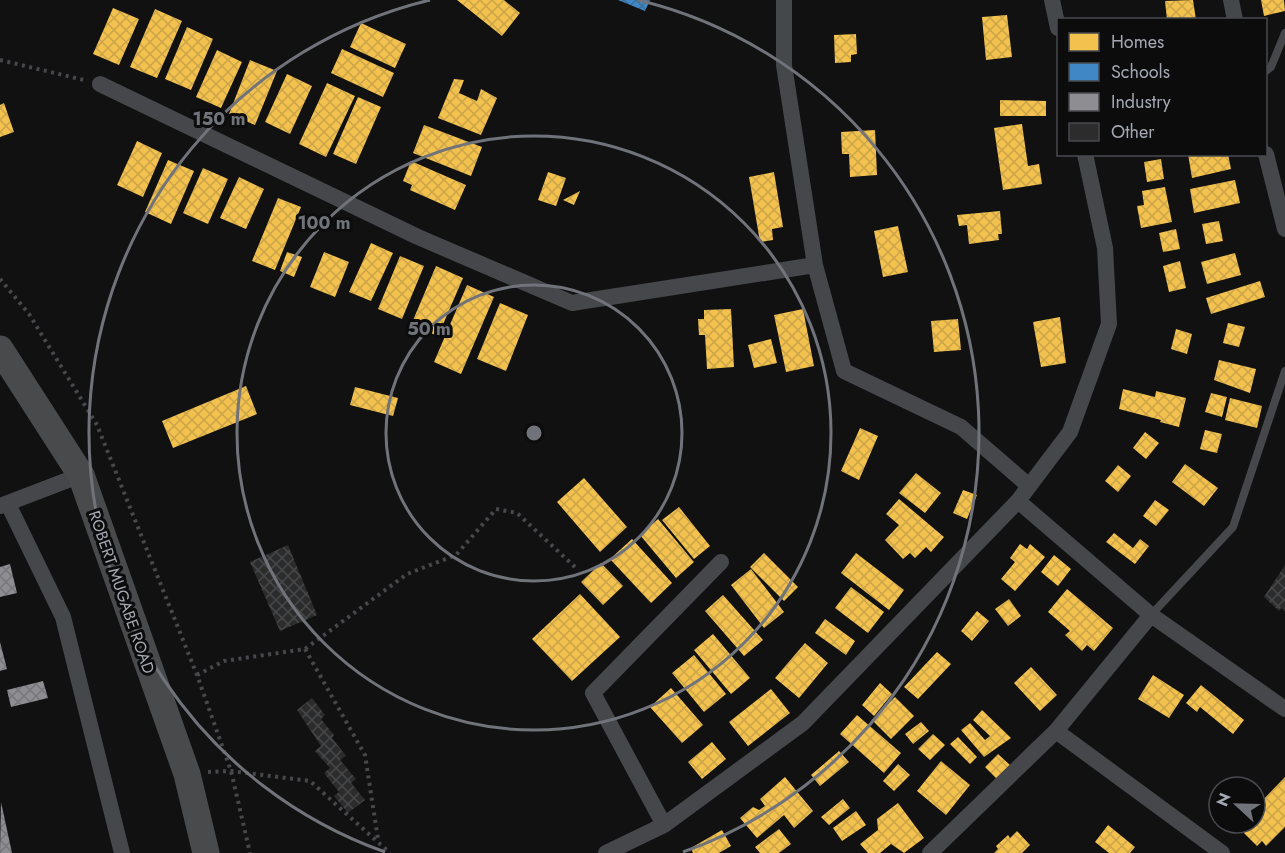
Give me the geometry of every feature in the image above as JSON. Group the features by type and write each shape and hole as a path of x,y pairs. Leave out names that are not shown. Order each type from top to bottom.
{"main road":[{"name":"ROBERT MUGABE ROAD","path":"0,350 81,475 186,774 206,853"}],"street":[{"path":"784,0 784,65 815,265 844,371 961,427 1028,485"},
{"path":"1231,0 1235,18"},
{"path":"1056,1 1058,18"},
{"path":"100,84 418,237 572,303 815,265"},
{"path":"612,852 664,825 803,723 1018,501 1028,485 1071,432 1109,324 1105,248 1085,156"},
{"path":"1267,156 1285,229"},
{"path":"81,475 4,505 63,617 122,853"},
{"path":"1018,501 1151,615 1285,709"},
{"path":"664,825 593,693 721,562"},
{"path":"930,853 1056,731 1151,615"},
{"path":"1056,731 1222,853"}],"lane":[{"path":"1267,70 1272,67 1285,33"},
{"path":"1151,615 1233,527 1285,371"}],"path":[{"path":"0,60 100,84"},
{"path":"0,279 29,314 97,424 197,675 231,771 250,853"},
{"path":"197,675 224,661 305,649 406,574 456,555 496,509 517,513 575,567"},
{"path":"305,649 365,755 378,840"},
{"path":"186,774 231,771 310,781 390,853"}],"building: Homes":[{"path":"457,0 504,0 520,13 502,36"},
{"path":"1193,0 1196,18 1167,18 1165,1"},
{"path":"1261,0 1284,0 1285,11 1264,16"},
{"path":"113,8 139,19 119,65 93,54"},
{"path":"155,9 182,21 157,78 130,67"},
{"path":"1007,15 1012,57 986,60 982,17"},
{"path":"361,23 406,44 395,68 350,47"},
{"path":"187,27 213,39 191,90 165,79"},
{"path":"856,34 857,54 851,55 851,62 835,63 834,35"},
{"path":"342,49 394,73 383,97 331,73"},
{"path":"217,50 242,62 221,108 196,97"},
{"path":"250,60 277,71 255,125 229,114"},
{"path":"287,74 312,86 290,134 265,122"},
{"path":"454,79 464,80 459,93 477,101 481,89 497,98 481,135 438,118"},
{"path":"327,83 355,96 326,157 299,144"},
{"path":"358,97 381,107 356,164 333,154"},
{"path":"1000,100 1046,101 1046,116 1000,116"},
{"path":"4,103 14,132 0,137 0,105"},
{"path":"1022,124 1028,166 1039,164 1042,184 1003,190 994,128"},
{"path":"424,125 482,147 471,176 413,153"},
{"path":"875,130 877,175 850,177 849,154 842,154 841,132"},
{"path":"137,141 162,153 143,197 117,185"},
{"path":"1188,156 1228,156 1231,169 1192,178"},
{"path":"1161,159 1164,179 1147,182 1144,162"},
{"path":"168,160 194,171 171,224 145,212"},
{"path":"411,161 466,185 455,210 410,190 412,185 403,181"},
{"path":"203,168 228,179 208,224 183,213"},
{"path":"548,172 566,178 556,206 538,200"},
{"path":"774,172 783,227 772,229 773,240 760,242 749,177"},
{"path":"239,177 264,189 246,229 220,218"},
{"path":"1235,180 1240,203 1194,213 1190,189"},
{"path":"1165,187 1172,222 1141,228 1137,206 1144,205 1142,191"},
{"path":"580,191 574,205 563,200"},
{"path":"278,198 301,207 275,270 252,261"},
{"path":"1000,211 1002,234 998,234 999,240 969,244 967,225 959,226 957,215"},
{"path":"1219,221 1223,241 1206,244 1202,224"},
{"path":"898,226 908,272 883,277 874,231"},
{"path":"1176,229 1180,249 1163,252 1159,233"},
{"path":"371,243 393,253 371,301 349,292"},
{"path":"287,252 302,257 294,277 280,271"},
{"path":"324,252 349,262 335,297 310,287"},
{"path":"1235,253 1241,275 1207,284 1201,262"},
{"path":"400,256 424,266 402,319 378,309"},
{"path":"1180,261 1186,288 1169,292 1163,266"},
{"path":"436,266 463,278 438,336 411,325"},
{"path":"1260,281 1265,297 1211,314 1206,298"},
{"path":"467,285 494,297 461,374 434,362"},
{"path":"500,303 528,315 506,371 477,359"},
{"path":"731,309 734,367 707,369 705,335 699,335 698,319 704,319 704,310"},
{"path":"803,309 814,366 786,372 774,315"},
{"path":"1060,317 1066,363 1041,367 1033,322"},
{"path":"958,319 961,350 934,352 931,321"},
{"path":"1228,323 1245,327 1239,347 1223,343"},
{"path":"1176,329 1192,334 1187,354 1171,349"},
{"path":"771,339 777,363 754,368 748,345"},
{"path":"1219,360 1256,369 1250,393 1214,380"},
{"path":"246,386 257,414 173,448 162,421"},
{"path":"355,387 398,398 393,416 350,405"},
{"path":"1123,389 1155,397 1156,391 1186,398 1179,427 1119,409"},
{"path":"1211,393 1227,397 1222,417 1205,412"},
{"path":"1230,398 1262,406 1257,428 1225,420"},
{"path":"860,428 878,436 859,480 841,471"},
{"path":"1205,430 1222,434 1217,453 1200,449"},
{"path":"1145,432 1159,443 1146,459 1133,448"},
{"path":"1185,464 1218,488 1204,506 1172,482"},
{"path":"1118,465 1131,476 1118,492 1105,481"},
{"path":"916,473 941,493 925,513 899,493"},
{"path":"584,478 627,527 600,552 557,502"},
{"path":"963,490 977,495 967,519 953,513"},
{"path":"899,499 944,537 931,552 926,547 915,558 910,553 903,559 885,540 899,525 886,514"},
{"path":"1155,500 1169,510 1156,526 1143,516"},
{"path":"679,507 710,546 694,559 662,520"},
{"path":"658,519 694,562 676,578 640,535"},
{"path":"1114,533 1133,548 1140,539 1149,546 1135,564 1106,542"},
{"path":"632,539 672,583 651,603 610,559"},
{"path":"1020,544 1027,549 1030,544 1045,557 1015,591 1001,579 1015,562 1010,558"},
{"path":"764,553 798,587 784,601 750,567"},
{"path":"856,553 904,590 889,610 841,573"},
{"path":"1054,555 1071,569 1058,586 1041,572"},
{"path":"601,563 623,586 603,605 581,582"},
{"path":"751,569 784,612 764,628 731,585"},
{"path":"851,587 884,612 868,633 835,608"},
{"path":"1067,589 1113,628 1094,651 1087,645 1082,651 1065,635 1070,631 1048,612"},
{"path":"580,594 620,637 572,681 532,639"},
{"path":"723,595 763,640 744,656 705,611"},
{"path":"1009,599 1021,616 1008,626 995,609"},
{"path":"977,611 989,621 972,641 961,631"},
{"path":"825,619 855,641 846,655 815,633"},
{"path":"713,634 750,678 731,694 694,650"},
{"path":"805,643 828,663 799,698 775,678"},
{"path":"937,652 951,664 918,699 904,687"},
{"path":"694,655 726,694 704,712 672,673"},
{"path":"1031,667 1057,695 1040,711 1014,683"},
{"path":"1153,675 1184,695 1169,718 1138,699"},
{"path":"880,683 892,694 874,716 862,705"},
{"path":"1201,685 1244,720 1233,734 1200,707 1197,712 1186,703"},
{"path":"671,688 703,725 682,743 650,707"},
{"path":"771,689 790,713 748,746 729,722"},
{"path":"895,697 914,716 891,739 872,720"},
{"path":"982,710 1011,738 984,757 961,730 970,723 985,740 990,736 973,720"},
{"path":"857,715 901,753 884,773 840,734"},
{"path":"921,722 929,731 913,744 905,734"},
{"path":"933,734 945,745 930,760 918,749"},
{"path":"958,737 977,757 970,764 950,744"},
{"path":"712,742 726,759 702,779 688,762"},
{"path":"839,751 849,762 820,786 811,775"},
{"path":"998,754 1010,765 997,779 985,767"},
{"path":"941,761 970,785 946,815 917,791"},
{"path":"898,764 910,775 894,791 883,781"},
{"path":"785,777 813,811 794,828 784,815 757,838 740,818 753,807 759,810 765,806 760,799"},
{"path":"1285,777 1285,827 1266,846 1262,841 1257,846 1246,835 1267,835 1267,796"},
{"path":"843,799 850,808 829,825 821,817"},
{"path":"898,803 924,838 904,853 891,844 880,853 868,853 860,844 878,830 877,819"},
{"path":"856,811 866,825 842,841 833,828"},
{"path":"1108,825 1135,847 1130,853 1109,853 1095,842"},
{"path":"779,829 791,844 779,853 760,853 755,847"},
{"path":"722,830 731,846 719,853 693,853 691,848"},
{"path":"1017,831 1030,845 1022,853 994,853 998,849 996,846 1008,835 1010,838"}],"building: Schools":[{"path":"618,0 650,0 645,11"}],"building: Industry":[{"path":"10,564 17,593 0,597 0,567"},
{"path":"0,642 7,669 0,671"},
{"path":"43,681 48,698 11,707 7,690"},
{"path":"1,802 12,853 0,853"}],"building: Other":[{"path":"288,545 317,615 280,631 250,562"},
{"path":"1285,565 1285,611 1281,608 1279,611 1264,597"},
{"path":"312,698 325,715 321,719 334,735 332,738 346,756 340,760 356,779 351,783 365,800 348,813 334,796 339,792 324,773 330,768 315,751 321,746 297,710"}]}
